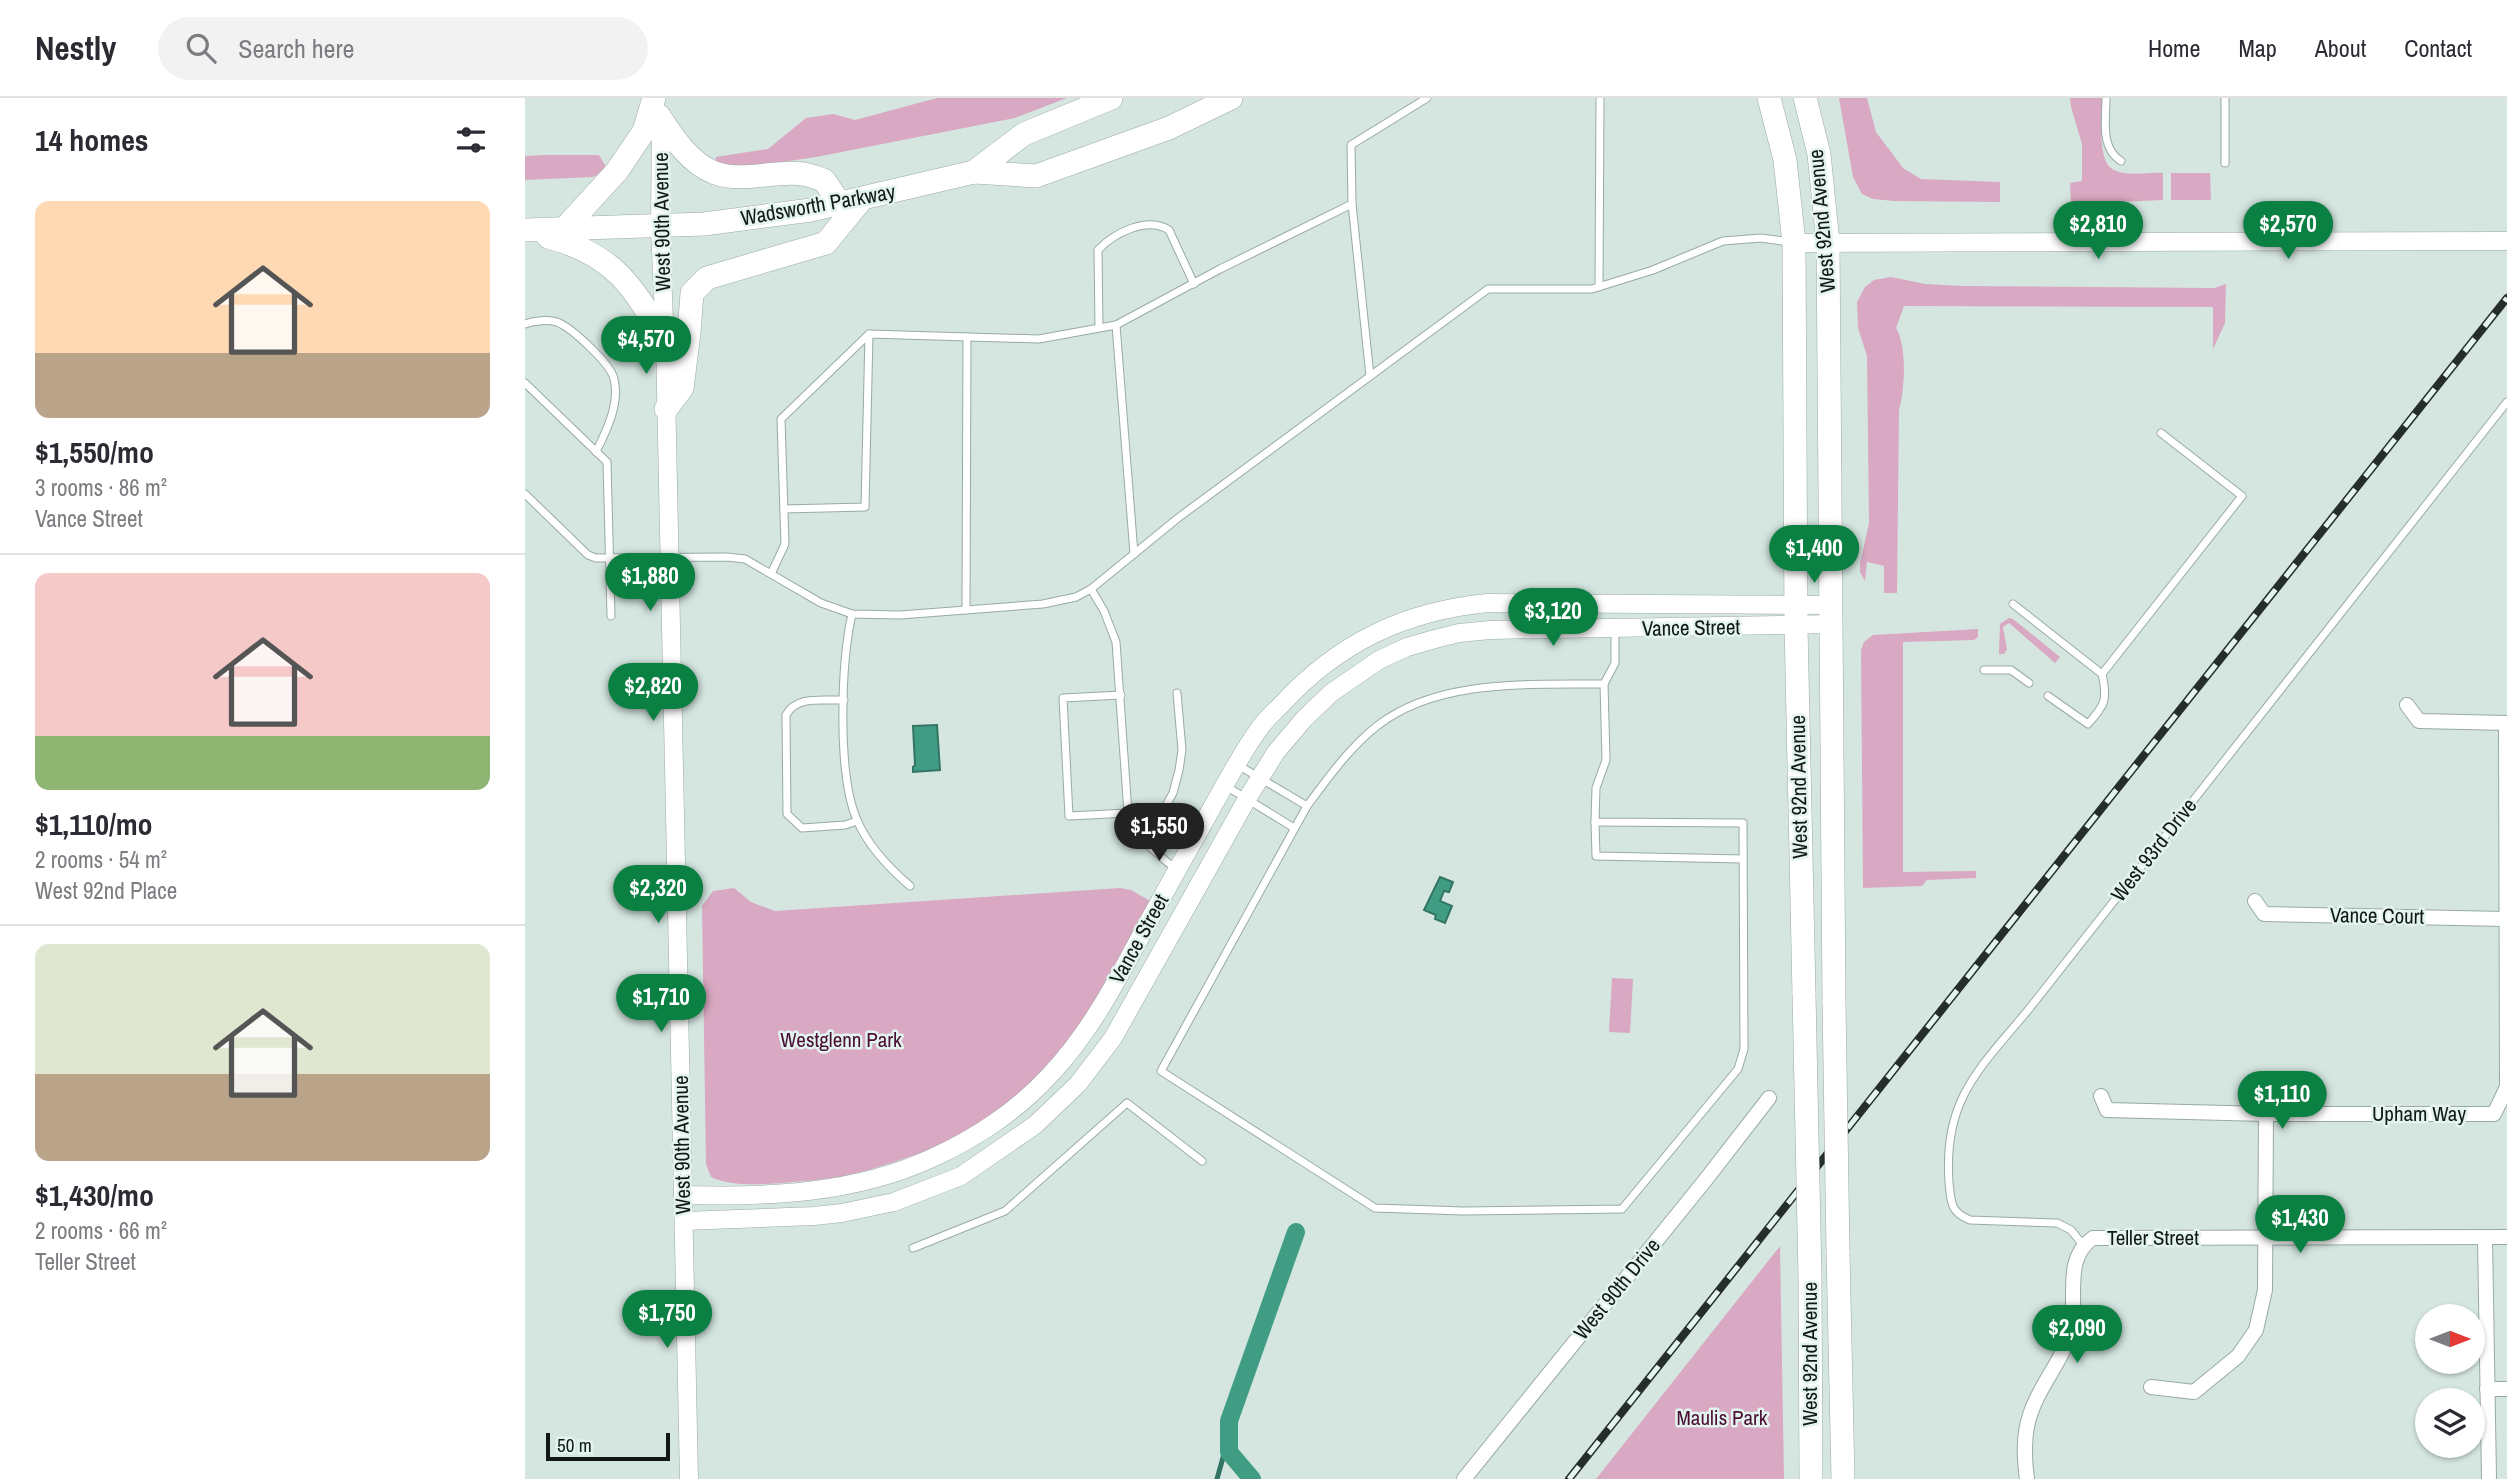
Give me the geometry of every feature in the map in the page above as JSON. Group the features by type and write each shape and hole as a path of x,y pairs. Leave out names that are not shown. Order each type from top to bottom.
{"main road":[{"name":"Wadsworth Parkway","path":"974,172 1024,134 1111,98"},
{"name":"Wadsworth Parkway","path":"525,230 660,227 766,217 840,204 974,172 1036,176 1169,128 1231,98"},
{"name":"West 92nd Avenue","path":"1769,98 1785,160 1794,243 1796,615 1810,1276 1811,1479"},
{"name":"West 92nd Avenue","path":"1805,98 1819,154 1828,243 1833,1003 1843,1479"},
{"path":"659,105 678,144 701,166 716,174 801,174 824,180 840,204"},
{"path":"564,229 618,171 659,105"},
{"path":"666,409 682,388 692,293 707,278 827,243 862,199"},
{"path":"525,230 575,244 615,270 640,298 665,342"}],"street":[{"name":"West 90th Avenue","path":"659,105 689,1479"},
{"path":"1794,243 2507,241"},
{"name":"Vance Street","path":"684,1195 790,1195 895,1171 931,1159 974,1136 1024,1099 1068,1054 1116,981 1177,869 1260,727 1319,667 1364,638 1433,612 1488,603 1796,615"},
{"name":"Vance Street","path":"684,1221 814,1216 894,1202 961,1176 1026,1132 1078,1084 1113,1038 1276,751 1331,693 1379,660 1407,647 1459,633 1615,629 1832,614"},
{"path":"2407,705 2419,721 2507,723 2507,1085"},
{"name":"Vance Court","path":"2255,901 2264,914 2505,919"},
{"name":"Upham Way","path":"2101,1096 2107,1110 2266,1114 2494,1114 2507,1085"},
{"name":"West 90th Drive","path":"1464,1479 1769,1098"},
{"path":"2151,1387 2194,1392 2238,1356 2256,1330 2265,1290 2266,1114"},
{"path":"2485,1237 2489,1479"},
{"name":"Teller Street","path":"2088,1242 2507,1237"},
{"path":"2027,1479 2025,1435 2031,1412 2064,1351 2072,1324 2075,1260 2088,1242"},
{"path":"2487,1389 2507,1388"}],"lane":[{"path":"1370,376 1352,204 1351,145 1427,98"},
{"path":"1599,287 1600,98"},
{"path":"2106,98 2107,144 2112,156 2121,161"},
{"path":"2225,98 2225,163"},
{"path":"771,574 785,544 781,419 869,334 1039,339 1115,325 1352,204"},
{"path":"1099,327 1098,250 1108,240 1120,234 1153,224 1169,230 1194,284"},
{"path":"525,494 588,555 610,559 727,556 745,559 821,603 852,614 900,615 1043,604 1076,597 1091,589 1178,517 1488,289 1592,289 1653,270 1723,241 1761,238 1794,243"},
{"path":"525,324 557,322 584,342 611,369 615,380 614,403 607,431 596,452"},
{"path":"1115,325 1135,554"},
{"path":"784,509 865,507 869,334"},
{"path":"967,337 967,610"},
{"path":"525,383 607,462 611,616"},
{"name":"West 93rd Drive","path":"2088,1242 2057,1223 1970,1220 1954,1211 1948,1171 1950,1141 1954,1117 1971,1078 2055,976 2507,402"},
{"path":"2102,674 2242,496 2161,433"},
{"path":"1091,589 1108,619 1116,642 1128,813 1148,845 1177,869"},
{"path":"2013,604 2102,674 2106,693 2104,701 2102,708 2088,724 2048,696"},
{"path":"852,614 844,655 845,756 848,785 857,821 872,846 910,887"},
{"path":"1615,629 1615,663 1604,684 1606,760 1596,788 1596,856 1742,859"},
{"path":"1984,670 2011,670 2029,683"},
{"path":"1595,822 1742,823 1744,1049 1738,1069 1622,1209 1463,1211 1375,1208 1161,1071 1307,806 1330,774 1378,724 1400,711 1436,697 1499,686 1604,684"},
{"path":"1148,845 1157,821 1173,793 1179,770 1182,750 1177,693"},
{"path":"1121,695 1063,698 1069,816 1128,813"},
{"path":"844,700 799,701 791,706 786,715 787,814 802,828 845,825 857,821"},
{"path":"1237,765 1307,806"},
{"path":"1225,785 1294,828"},
{"path":"913,1248 1005,1211 1127,1103 1202,1161"}],"green space":[{"path":"937,98 1067,98 1015,118 816,157 741,168 715,162 716,157 768,149 806,118 833,114 855,120"},
{"path":"1839,98 1867,98 1876,132 1903,168 1921,179 2000,182 2000,202 1895,201 1873,199 1862,194 1853,177"},
{"path":"2070,98 2102,98 2101,136 2107,164 2123,173 2163,173 2163,200 2071,204 2070,183 2082,181 2082,144"},
{"path":"599,155 605,165 605,173 592,177 525,180 525,156"},
{"path":"2171,173 2210,173 2211,200 2171,200"},
{"path":"1891,277 1925,284 1961,286 2214,288 2226,284 2225,323 2213,349 2213,307 1904,306 1896,328 1902,345 1904,368 1899,410 1897,593 1884,593 1884,566 1867,562 1865,581 1860,572 1869,523 1867,356 1858,328 1857,302 1865,287 1874,280"},
{"path":"2009,618 2060,657 2055,663 2009,623 2003,627 2007,649 2004,654 1999,654 2000,624"},
{"path":"1978,629 1978,637 1974,640 1903,642 1903,872 1976,871 1976,878 1927,880 1922,886 1863,888 1861,650 1864,642 1873,635"},
{"name":"Westglenn Park","path":"734,888 751,902 775,911 1120,888 1131,890 1150,901 1107,983 1065,1046 1017,1095 982,1122 955,1139 861,1172 817,1180 745,1184 711,1177 706,1164 702,906 713,891"},
{"path":"1612,978 1633,979 1630,1033 1609,1032"},
{"name":"Maulis Park","path":"1780,1246 1784,1479 1596,1479"}],"shaded area":[{"path":"937,725 940,770 913,772 913,726"},
{"path":"1440,877 1453,882 1449,892 1444,891 1440,901 1452,906 1445,923 1424,910"}],"waterway":[{"path":"1252,1479 1229,1452 1229,1421 1296,1232"},
{"path":"1217,1479 1224,1454"}],"railway":[{"path":"1569,1479 2507,298"}]}
